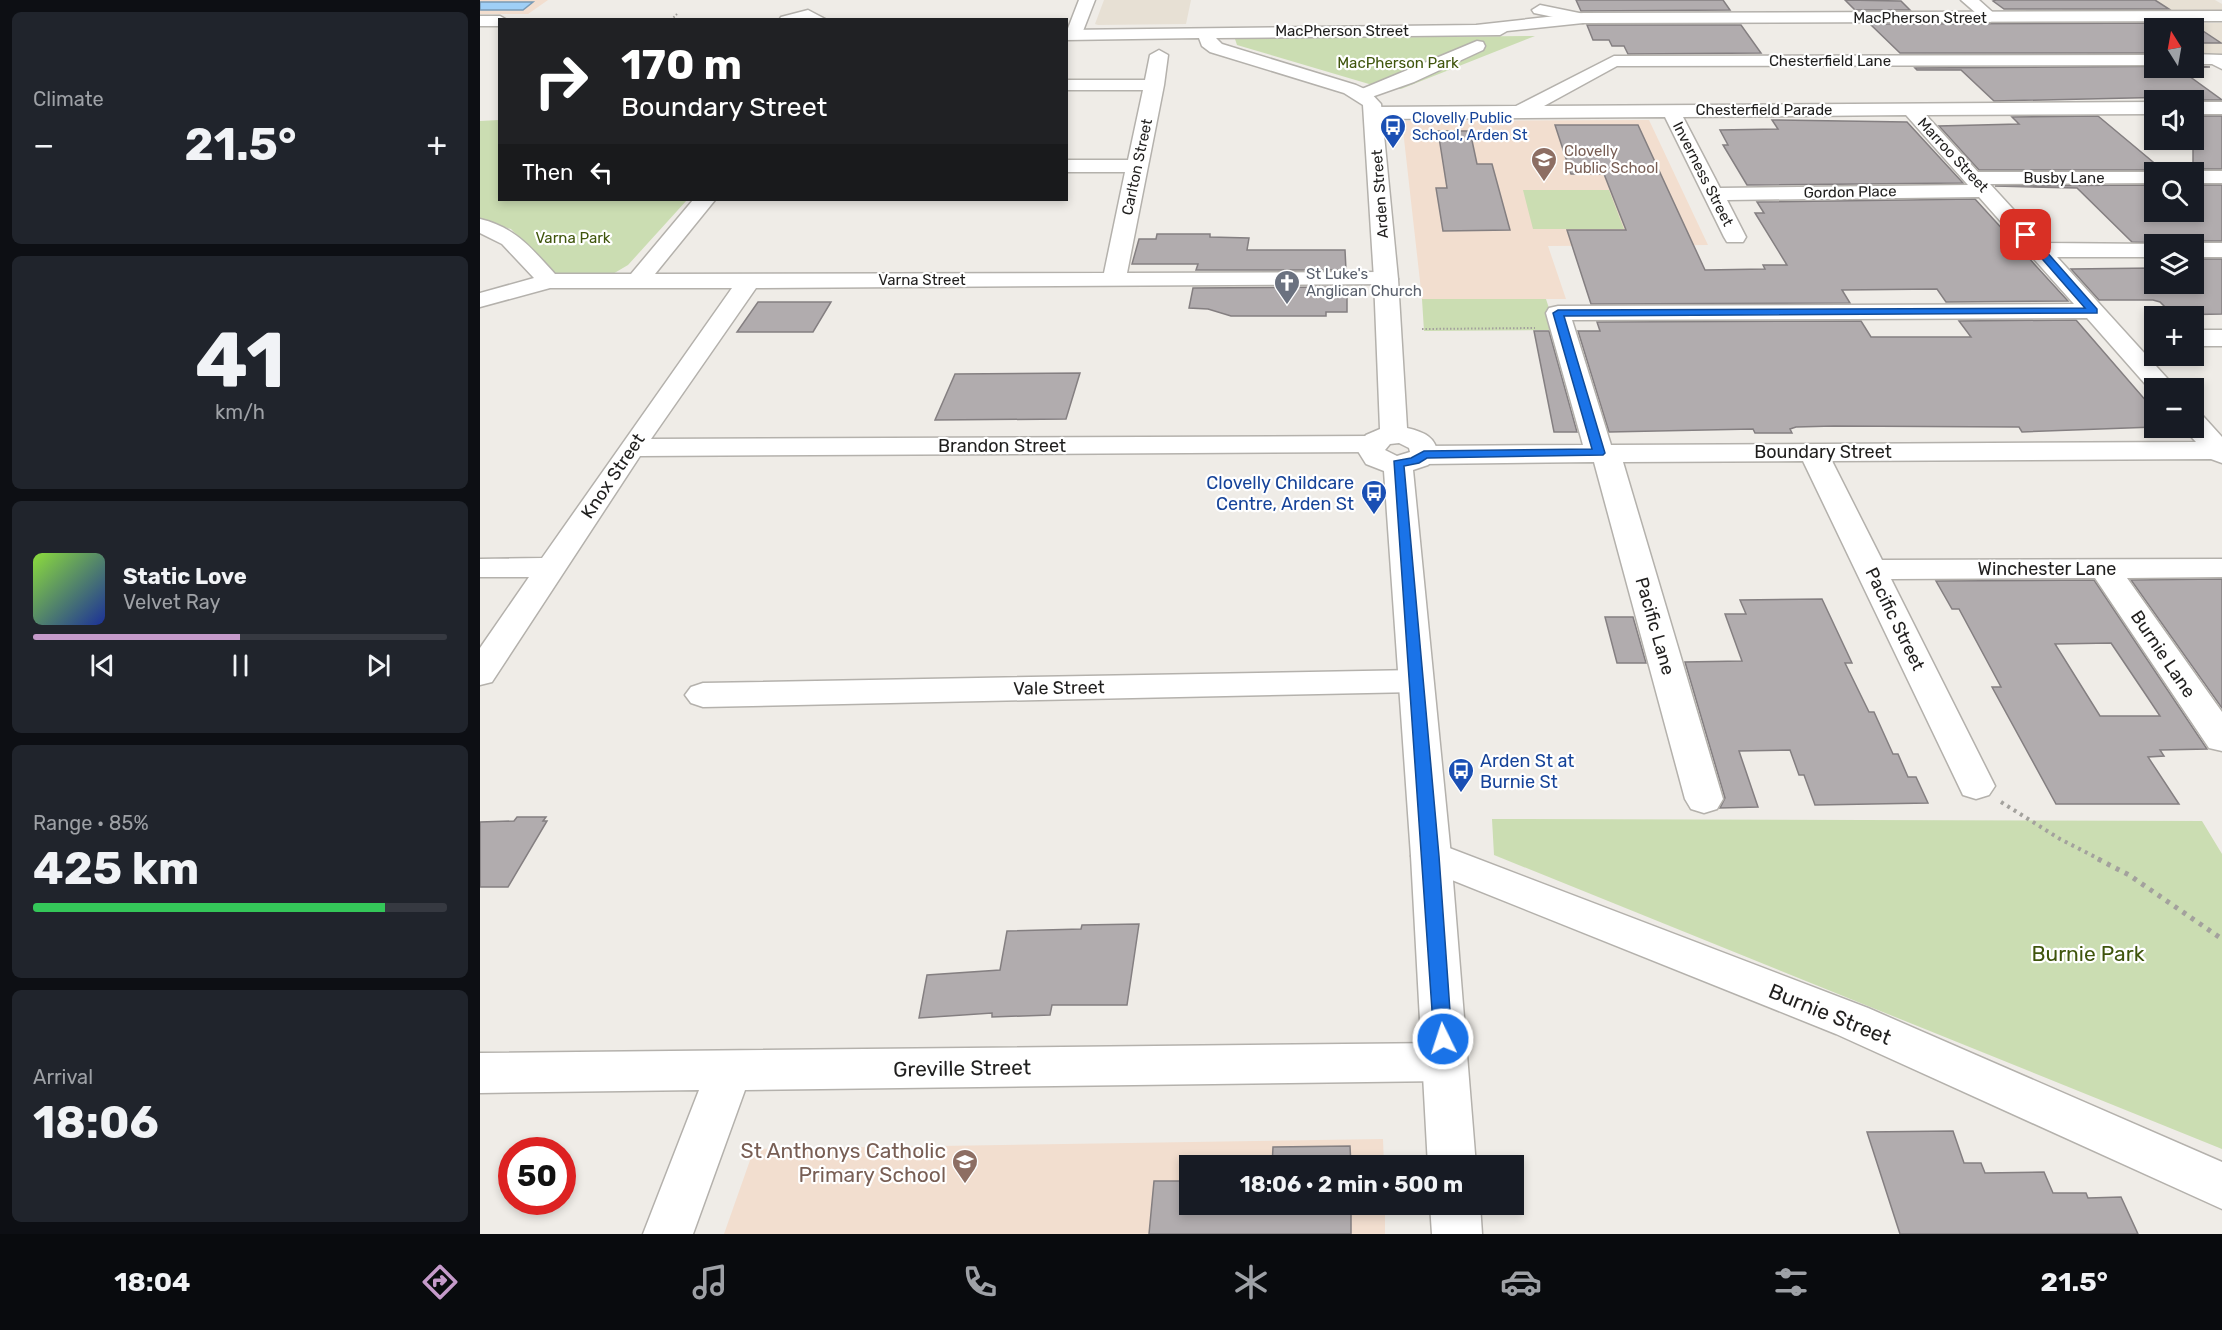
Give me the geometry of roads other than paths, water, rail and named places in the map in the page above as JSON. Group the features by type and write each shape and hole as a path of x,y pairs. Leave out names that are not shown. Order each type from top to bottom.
{"street":[{"path":"1069,32 1087,0"},
{"path":"1969,0 1990,17"},
{"path":"792,13 818,18"},
{"name":"MacPherson Street","path":"1069,32 1207,32 1477,38 1542,15 1618,19"},
{"name":"MacPherson Street","path":"1542,15 1618,19 2222,16"},
{"path":"480,21 498,21"},
{"path":"1207,32 1208,42 1216,48 1363,95 1408,78 1477,38"},
{"name":"Carlton Street","path":"1114,279 1135,165 1155,85 1159,55"},
{"path":"2204,59 2216,59 2222,63"},
{"name":"Chesterfield Lane","path":"1518,112 1614,61 2144,60"},
{"path":"1068,85 1155,85"},
{"name":"Arden Street","path":"1363,95 1372,104 1374,113 1397,449 1431,856 1451,1155"},
{"name":"Chesterfield Parade","path":"1374,113 2144,108"},
{"path":"2204,108 2222,108"},
{"name":"Marroo Street","path":"1911,110 1981,184 2154,378"},
{"name":"Inverness Street","path":"1671,111 1736,237"},
{"path":"1068,166 1135,165"},
{"name":"Busby Lane","path":"1981,184 2144,177"},
{"path":"2204,177 2222,177"},
{"name":"Gordon Place","path":"1713,194 1981,184"},
{"path":"637,281 703,201"},
{"path":"480,226 494,228 508,237 549,281"},
{"path":"2040,250 2144,250"},
{"path":"2204,250 2222,250"},
{"name":"Varna Street","path":"480,300 549,281 1386,279"},
{"name":"Knox Street","path":"480,674 631,448 749,281"},
{"name":"Pacific Lane","path":"1704,799 1561,321 2094,311"},
{"path":"2119,338 2144,338"},
{"path":"2204,338 2222,338"},
{"path":"2204,433 2221,451"},
{"name":"Brandon Street","path":"631,448 1397,449"},
{"name":"Boundary Street","path":"1397,449 1602,453 2221,451"},
{"name":"Pacific Street","path":"1813,452 1976,786"},
{"path":"480,568 553,567"},
{"name":"Burnie Lane","path":"2105,568 2222,739"},
{"name":"Winchester Lane","path":"1871,570 2222,568"},
{"name":"Vale Street","path":"702,695 1416,681"},
{"name":"Burnie Street","path":"1431,856 1852,1022 2222,1186"},
{"name":"Greville Street","path":"480,1073 1444,1062"},
{"path":"668,1234 729,1071"},
{"path":"1456,1215 1457,1234"}],"water":[{"path":"480,2 533,2 523,10 480,10"}],"place":[{"name":"Clovelly Public School, Arden St","path":"1393,150"},
{"name":"Clovelly Public School","path":"1544,183"},
{"name":"St Luke's Anglican Church","path":"1287,306"},
{"name":"Clovelly Childcare Centre, Arden St","path":"1374,516"},
{"name":"Arden St at Burnie St","path":"1461,794"},
{"name":"St Anthonys Catholic Primary School","path":"965,1185"}],"park label":[{"name":"MacPherson Park","path":"1398,63"},
{"name":"Varna Park","path":"573,238"},
{"name":"Burnie Park","path":"2088,953"}]}
